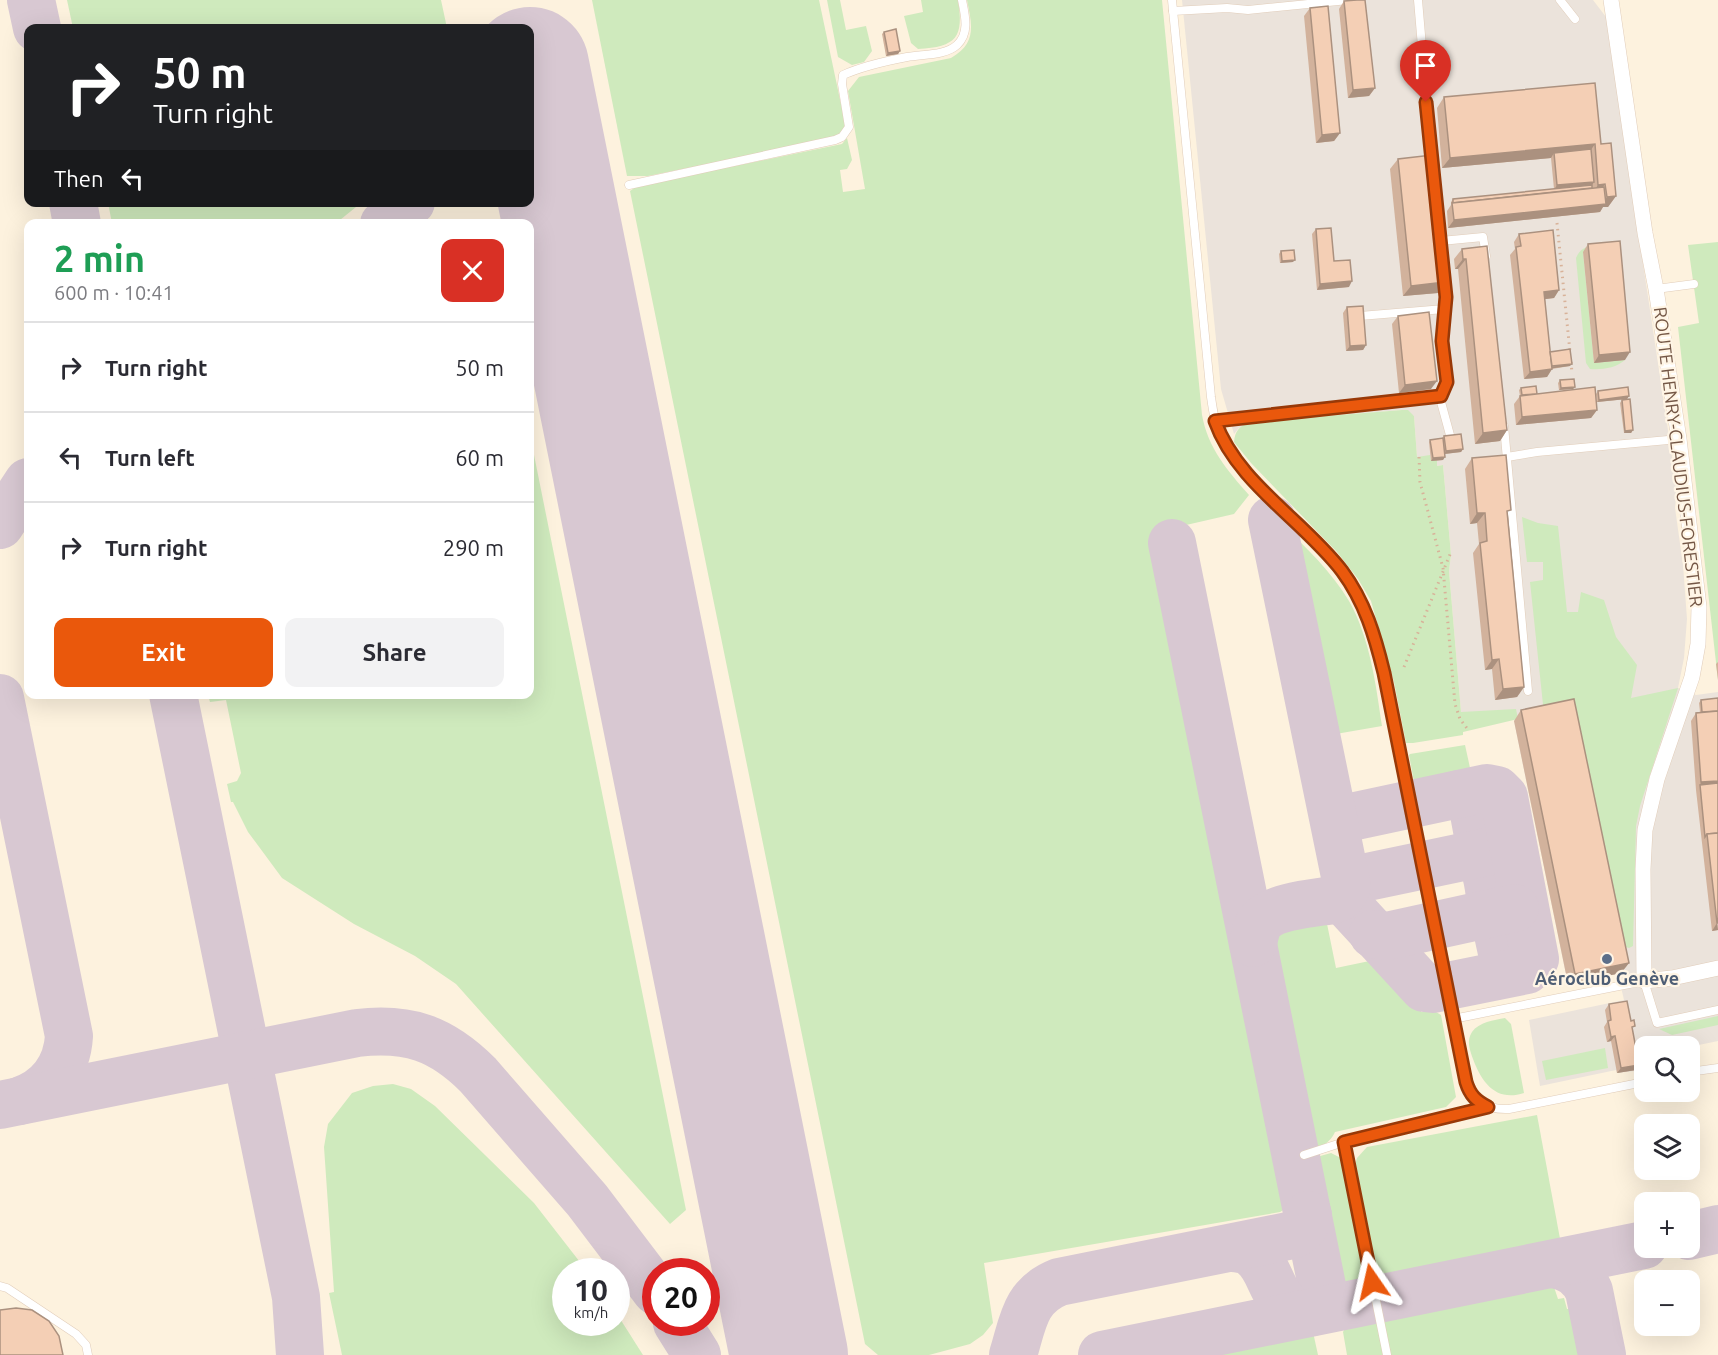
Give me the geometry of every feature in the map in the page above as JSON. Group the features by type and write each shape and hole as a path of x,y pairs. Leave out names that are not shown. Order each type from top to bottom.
{"street":[{"name":"ROUTE HENRY-CLAUDIUS-FORESTIER","path":"1611,0 1645,233 1679,439 1698,599 1698,644 1692,677 1657,779 1645,830 1644,981"},
{"path":"1644,981 1672,978 1718,968"}],"lane":[{"path":"629,185 842,137 849,127 842,84 843,75 906,57 943,51 958,44 966,21 962,0"},
{"path":"1172,0 1209,386 1215,421 1234,460 1341,570 1366,614 1384,673 1469,1092 1475,1100 1488,1107"},
{"path":"1173,11 1257,9 1348,0"},
{"path":"1418,0 1433,172"},
{"path":"1560,0 1575,19"},
{"path":"1434,182 1442,252"},
{"path":"1441,241 1483,237 1487,268"},
{"path":"1443,263 1446,297 1442,341 1447,382 1441,396 1450,435"},
{"path":"1656,289 1694,284"},
{"path":"1360,316 1444,309"},
{"path":"1215,421 1441,396"},
{"path":"1504,422 1528,691"},
{"path":"1507,458 1537,452 1679,439"},
{"path":"1453,1019 1644,981 1657,1023 1718,1010"},
{"path":"1700,1070 1718,1068"},
{"path":"1304,1155 1344,1142 1488,1107 1509,1109 1634,1084"},
{"path":"1344,1142 1387,1355"},
{"path":"0,1286 7,1288 76,1334 86,1345 88,1355"}],"path":[{"path":"1557,223 1572,373"},
{"path":"1419,457 1420,482 1443,568 1455,704 1460,719 1469,731"},
{"path":"1404,667 1451,552"}],"shaded area":[{"path":"1182,0 1593,0 1606,17 1677,490 1675,508 1683,565 1687,619 1684,658 1678,688 1696,695 1718,692 1718,1041 1700,1045 1700,1036 1634,1036 1634,1071 1617,1073 1616,1070 1540,1086 1529,1020 1624,1000 1618,974 1568,984 1514,721 1518,719 1461,712 1443,465 1437,466 1431,461 1417,457 1414,416 1402,410 1250,422 1234,434 1221,389"}],"green space":[{"path":"67,0 441,0 446,24 72,24"},
{"path":"592,0 819,0 846,128 835,138 648,176 627,176"},
{"path":"827,0 840,0 846,30 866,26 872,51 864,62 852,65 838,57"},
{"path":"921,0 958,0 960,23 955,38 942,46 931,48 918,49 911,43 904,16 923,12"},
{"path":"967,0 1162,0 1202,415 1214,448 1249,495 1234,514 1160,531 1293,1191 1292,1205 1280,1212 984,1263 993,1323 983,1335 970,1344 929,1355 878,1355 865,1344 630,191 637,186 842,144 847,138 852,160 847,169 840,170 843,192 865,189 848,91 859,77 951,58 959,52 969,40 971,33"},
{"path":"109,207 356,207 341,219 111,219"},
{"path":"1613,242 1614,249 1583,253 1594,363 1625,360 1609,368 1590,369 1586,363 1576,258 1582,249"},
{"path":"1718,242 1718,680 1678,327 1699,323 1688,245"},
{"path":"1408,410 1414,416 1417,457 1430,455 1431,461 1437,460 1437,466 1443,465 1461,712 1516,709 1518,719 1463,732 1463,735 1413,743 1406,743 1394,682 1371,601 1358,579 1337,552 1251,463 1234,442 1238,429 1250,422"},
{"path":"534,455 686,1210 670,1224 456,984 415,956 354,924 282,878 248,832 231,802 227,784 237,781 241,773 226,700 210,702 209,699 534,699"},
{"path":"1522,517 1538,523 1558,526 1567,612 1578,612 1581,592 1604,600 1616,637 1637,665 1631,698 1678,688 1640,806 1636,826 1633,946 1629,948 1623,946 1544,714 1530,582 1543,580 1543,562 1527,562"},
{"path":"1279,522 1326,569 1349,601 1367,646 1382,726 1330,735 1324,708 1314,708"},
{"path":"1465,745 1472,777 1415,787 1410,754"},
{"path":"1316,915 1326,919 1336,968 1379,959 1421,1005 1421,1012 1436,1012 1441,1015 1456,1097 1446,1107 1335,1132 1325,1144 1302,1150 1261,946 1269,929 1282,921"},
{"path":"1718,1016 1718,1025 1672,1035 1659,1029"},
{"path":"1505,1018 1511,1024 1524,1093 1514,1095 1498,1093 1486,1083 1477,1068 1469,1046 1470,1035 1475,1029 1487,1022"},
{"path":"1605,1048 1608,1068 1546,1080 1542,1061"},
{"path":"393,1084 411,1089 435,1106 534,1203 577,1258 552,1258 552,1336 630,1334 643,1355 342,1355 329,1293 334,1292 324,1147 328,1124 352,1093 373,1086"},
{"path":"1537,1115 1561,1244 1387,1279 1376,1270 1354,1168 1357,1158 1367,1147"},
{"path":"1331,1153 1343,1159 1365,1258 1358,1283 1341,1285 1336,1279 1323,1221 1312,1194 1306,1160"},
{"path":"1528,1286 1530,1291 1554,1287 1558,1299 1564,1298 1567,1309 1575,1308 1584,1355 1347,1355 1343,1332 1347,1324"},
{"path":"1313,1332 1318,1355 1199,1355"}],"building":[{"path":"1365,0 1375,88 1353,90 1344,1"},
{"path":"1328,6 1340,133 1322,135 1310,8"},
{"path":"896,29 900,51 888,53 884,32"},
{"path":"1595,83 1601,144 1611,143 1616,196 1607,197 1605,184 1598,185 1595,144 1450,158 1444,97"},
{"path":"1591,149 1594,182 1557,185 1554,153"},
{"path":"1432,155 1445,282 1411,286 1398,159"},
{"path":"1592,185 1592,188 1453,203 1453,199"},
{"path":"1604,187 1606,204 1454,220 1452,203"},
{"path":"1331,228 1334,261 1350,260 1352,281 1320,284 1316,229"},
{"path":"1553,230 1559,290 1544,292 1552,369 1530,372 1516,247 1521,246 1519,234"},
{"path":"1620,241 1630,352 1599,355 1588,244"},
{"path":"1487,246 1507,430 1483,433 1466,259 1463,259 1462,249"},
{"path":"1294,250 1295,260 1282,261 1281,251"},
{"path":"1363,306 1366,345 1350,346 1347,307"},
{"path":"1429,312 1437,381 1405,385 1398,316"},
{"path":"1570,349 1572,364 1552,366 1550,352"},
{"path":"1574,379 1575,387 1561,388 1560,380"},
{"path":"1536,386 1537,394 1522,395 1521,388"},
{"path":"1595,387 1597,410 1522,417 1520,396"},
{"path":"1628,387 1629,396 1599,400 1598,391"},
{"path":"1630,399 1633,430 1625,431 1622,400"},
{"path":"1461,434 1463,449 1446,451 1444,436"},
{"path":"1443,438 1445,457 1433,458 1430,440"},
{"path":"1506,455 1511,510 1507,511 1524,687 1503,689 1499,659 1492,660 1480,543 1487,541 1485,513 1477,513 1472,458"},
{"path":"1718,698 1718,711 1702,712 1701,700"},
{"path":"1574,699 1629,963 1575,974 1521,710"},
{"path":"1718,711 1718,781 1701,782 1696,713"},
{"path":"1718,783 1718,833 1707,834 1705,837 1700,785"},
{"path":"1718,833 1718,923 1717,923 1707,834"},
{"path":"1627,1001 1631,1021 1634,1020 1635,1026 1632,1027 1634,1066 1621,1068 1615,1036 1611,1037 1608,1021 1611,1020 1609,1004"},
{"path":"16,1308 32,1310 49,1321 59,1336 63,1355 0,1355 0,1310"}],"taxiway":[{"path":"31,0 36,24"},
{"path":"534,206 563,232"},
{"path":"74,207 76,219"},
{"path":"390,219 405,207"},
{"path":"0,525 24,488"},
{"path":"1253,943 1258,926 1267,916 1295,906 1333,900 1340,897 1347,886 1272,520"},
{"path":"1172,543 1324,1296 1320,1306 1312,1312"},
{"path":"0,698 69,1036 65,1058 54,1077 39,1091 19,1101"},
{"path":"174,699 296,1297 300,1355"},
{"path":"1333,900 1344,901 1424,988 1433,989 1527,970 1535,959 1504,797 1497,790 1487,788 1351,817 1340,822 1337,832"},
{"path":"1459,794 1472,803 1479,841 1470,855 1480,862 1486,874 1491,902 1484,916 1496,925 1504,962 1495,976"},
{"path":"1347,886 1353,880 1501,849"},
{"path":"1373,934 1387,936 1515,908"},
{"path":"0,1105 357,1033 408,1034 423,1038 451,1052 478,1075 587,1200 642,1273"},
{"path":"1013,1355 1023,1322 1032,1303 1038,1295 1059,1282 1288,1236 1301,1229 1308,1215"},
{"path":"1700,1233 1718,1229"},
{"path":"1102,1355 1634,1247"},
{"path":"1233,1248 1247,1251 1258,1259 1282,1301 1299,1314"},
{"path":"1553,1264 1575,1273 1586,1285 1602,1355"},
{"path":"782,1323 812,1355"},
{"path":"685,1336 697,1355"}],"runway":[{"path":"534,86 789,1355"}],"place":[{"name":"Aéroclub Genève","path":"1607,959"}],"route":[{"path":"1372,1282 1344,1142 1488,1107 1475,1100 1466,1082 1384,673 1366,614 1359,598 1341,570 1234,460 1226,448 1215,421 1441,396 1447,382 1442,341 1446,297 1426,102"}]}
